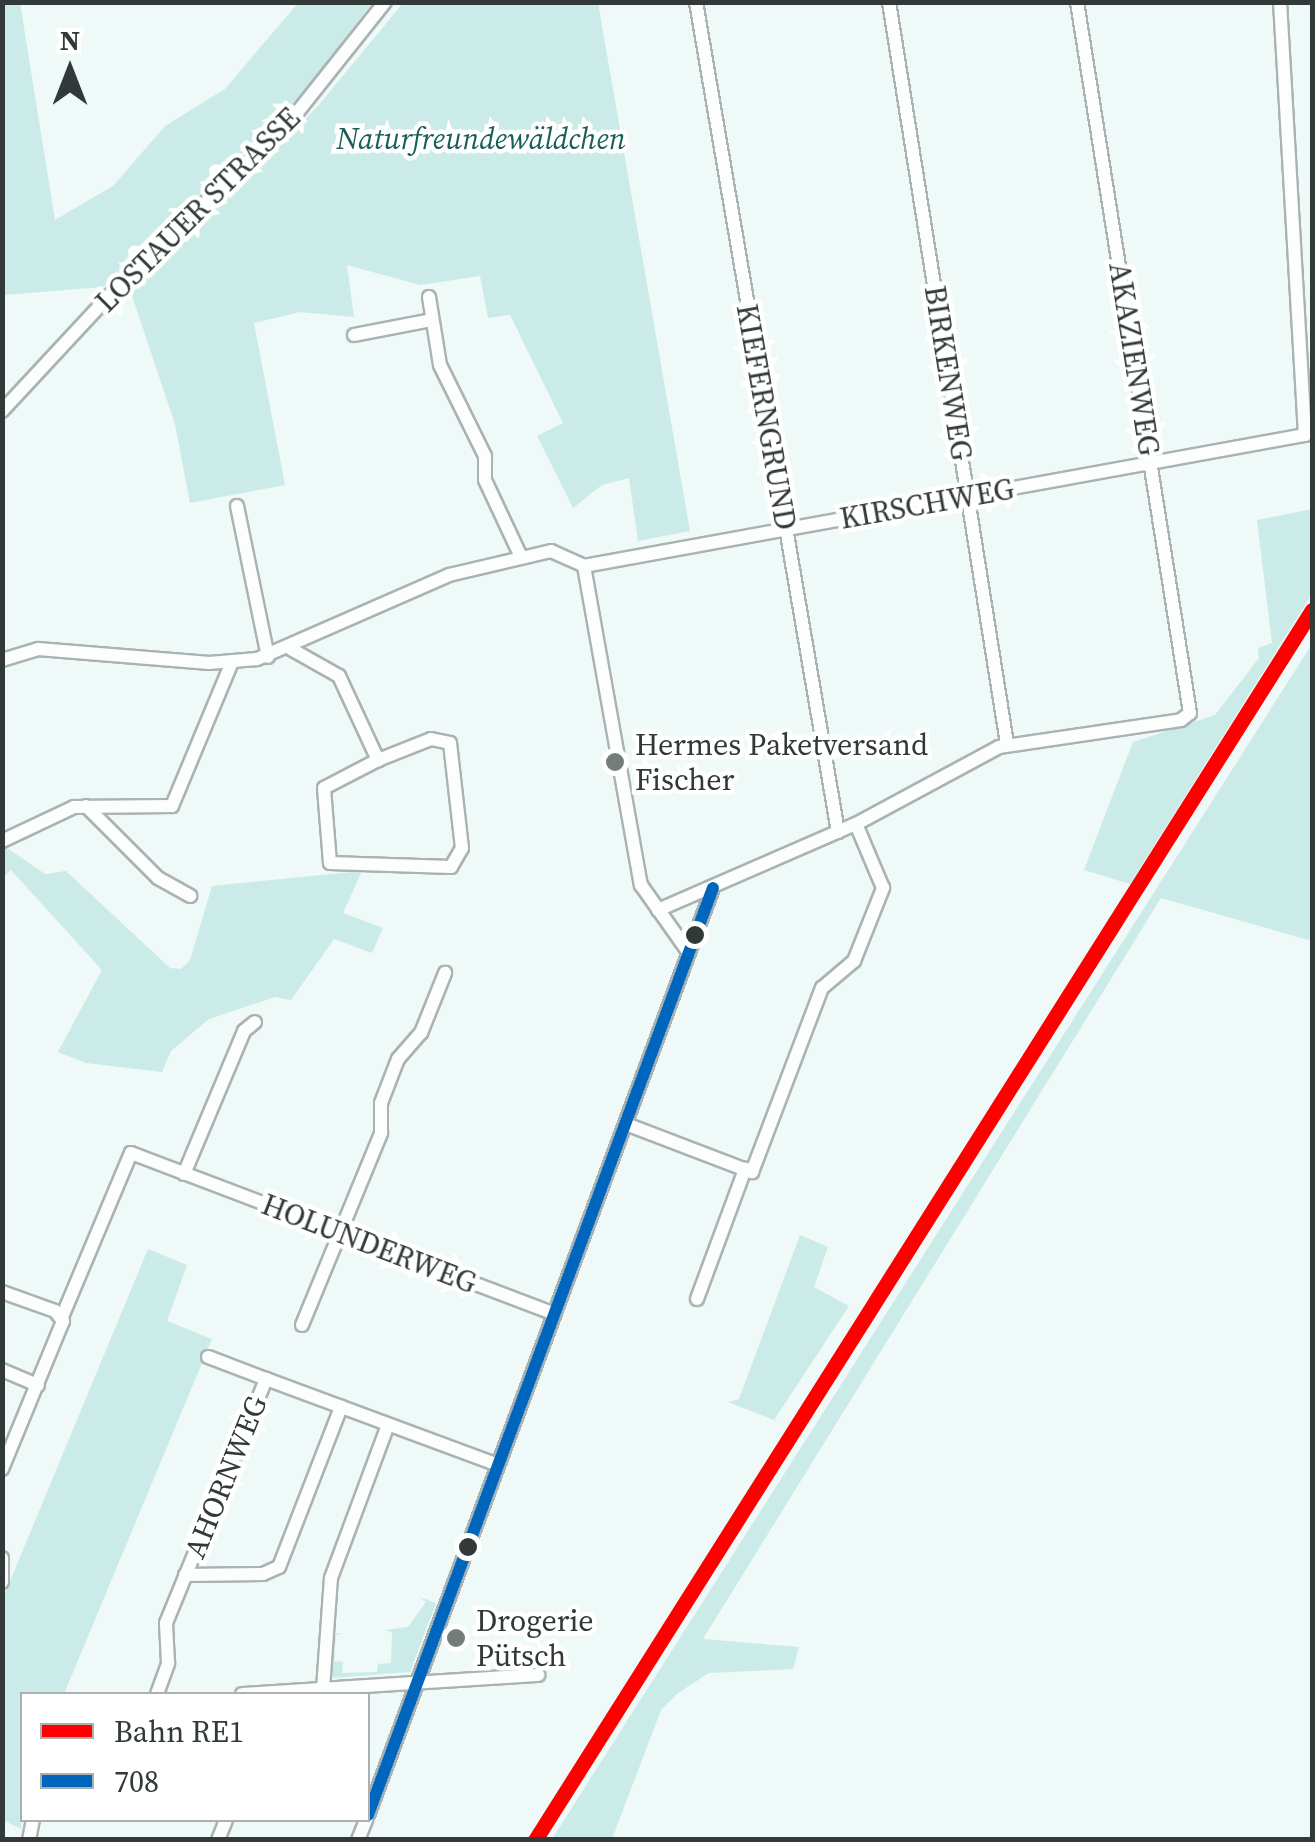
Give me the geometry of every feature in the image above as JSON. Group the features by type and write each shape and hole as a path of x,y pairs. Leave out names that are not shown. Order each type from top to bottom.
{"street":[{"name":"LOSTAUER STRASSE","path":"2,410 114,290 284,128 386,2"},
{"name":"KIEFERNGRUND","path":"696,2 838,832"},
{"name":"BIRKENWEG","path":"888,2 1007,744"},
{"name":"AKAZIENWEG","path":"1007,744 1188,716 1152,464 1076,2"},
{"name":"KIRSCHWEG","path":"584,566 1298,440 1308,426 1280,2"},
{"path":"429,297 440,365 484,456 485,480 521,557"},
{"path":"354,334 432,320"},
{"path":"237,506 268,657"},
{"path":"2,660 38,649 232,662 268,657 420,586 521,557 564,552 584,566 639,876 689,953"},
{"path":"291,649 340,676 378,760"},
{"path":"2,841 45,817 86,806 159,809 176,803 232,662"},
{"path":"431,739 450,743 462,848 452,867 330,863 324,788 378,760 431,739"},
{"path":"658,910 856,824 1007,744"},
{"path":"86,806 158,878 190,896"},
{"path":"626,1124 752,1172 822,988 854,961 883,888 856,824"},
{"path":"370,1809 713,888"},
{"path":"302,1325 381,1133 381,1103 398,1059 422,1033 446,973"},
{"path":"184,1174 244,1031 254,1022"},
{"name":"HOLUNDERWEG","path":"62,1317 131,1153 554,1314"},
{"path":"697,1299 745,1170"},
{"path":"2,1292 62,1317 2,1469"},
{"name":"AHORNWEG","path":"208,1357 498,1465"},
{"path":"2,1370 38,1384"},
{"name":"AHORNWEG","path":"157,1692 168,1663 166,1624 266,1379"},
{"name":"AHORNWEG","path":"186,1575 263,1574 279,1567 341,1408"},
{"path":"323,1689 331,1578 388,1425"},
{"path":"2,1558 2,1582"},
{"path":"291,1692 538,1675"}],"green space":[{"path":"3,2 20,3 55,220 113,186 165,126 225,89 298,3 372,3 299,99 103,287 3,295"},
{"name":"Naturfreundewäldchen","path":"403,3 598,3 690,531 638,541 629,478 602,485 573,508 537,436 563,423 510,315 488,318 480,276 420,285 347,265 354,317 300,312 254,323 285,485 190,503 175,424 130,290 318,106"},
{"path":"1312,509 1312,594 1130,884 1084,870 1133,742 1215,715 1259,658 1258,648 1272,643 1257,520"},
{"path":"1312,644 1312,941 1161,898 703,1639 799,1647 793,1669 709,1673 678,1693 661,1710 612,1839 552,1839"},
{"path":"4,846 45,874 66,871 170,968 181,969 190,960 212,886 362,871 343,913 383,928 372,953 334,939 291,1000 275,997 209,1019 171,1051 162,1072 86,1063 58,1052 102,970 11,870 3,877"},
{"path":"800,1235 828,1247 814,1287 849,1306 774,1420 728,1402 739,1399"},
{"path":"148,1249 187,1265 167,1321 212,1339 65,1692 20,1692 21,1829 3,1820 3,1598"},
{"path":"419,1597 436,1603 410,1672 332,1678 332,1634 345,1633 336,1635 334,1661 343,1662 342,1673 377,1672 378,1664 391,1663 392,1632 385,1630 408,1627 426,1602"}],"rail line":[{"name":"RE1","path":"535,1840 1312,610"}],"transit line":[{"name":"708","path":"370,1810 713,888"}],"place":[{"name":"Hermes Paketversand Fischer","path":"615,762"},
{"name":"Drogerie Pütsch","path":"456,1638"}]}
